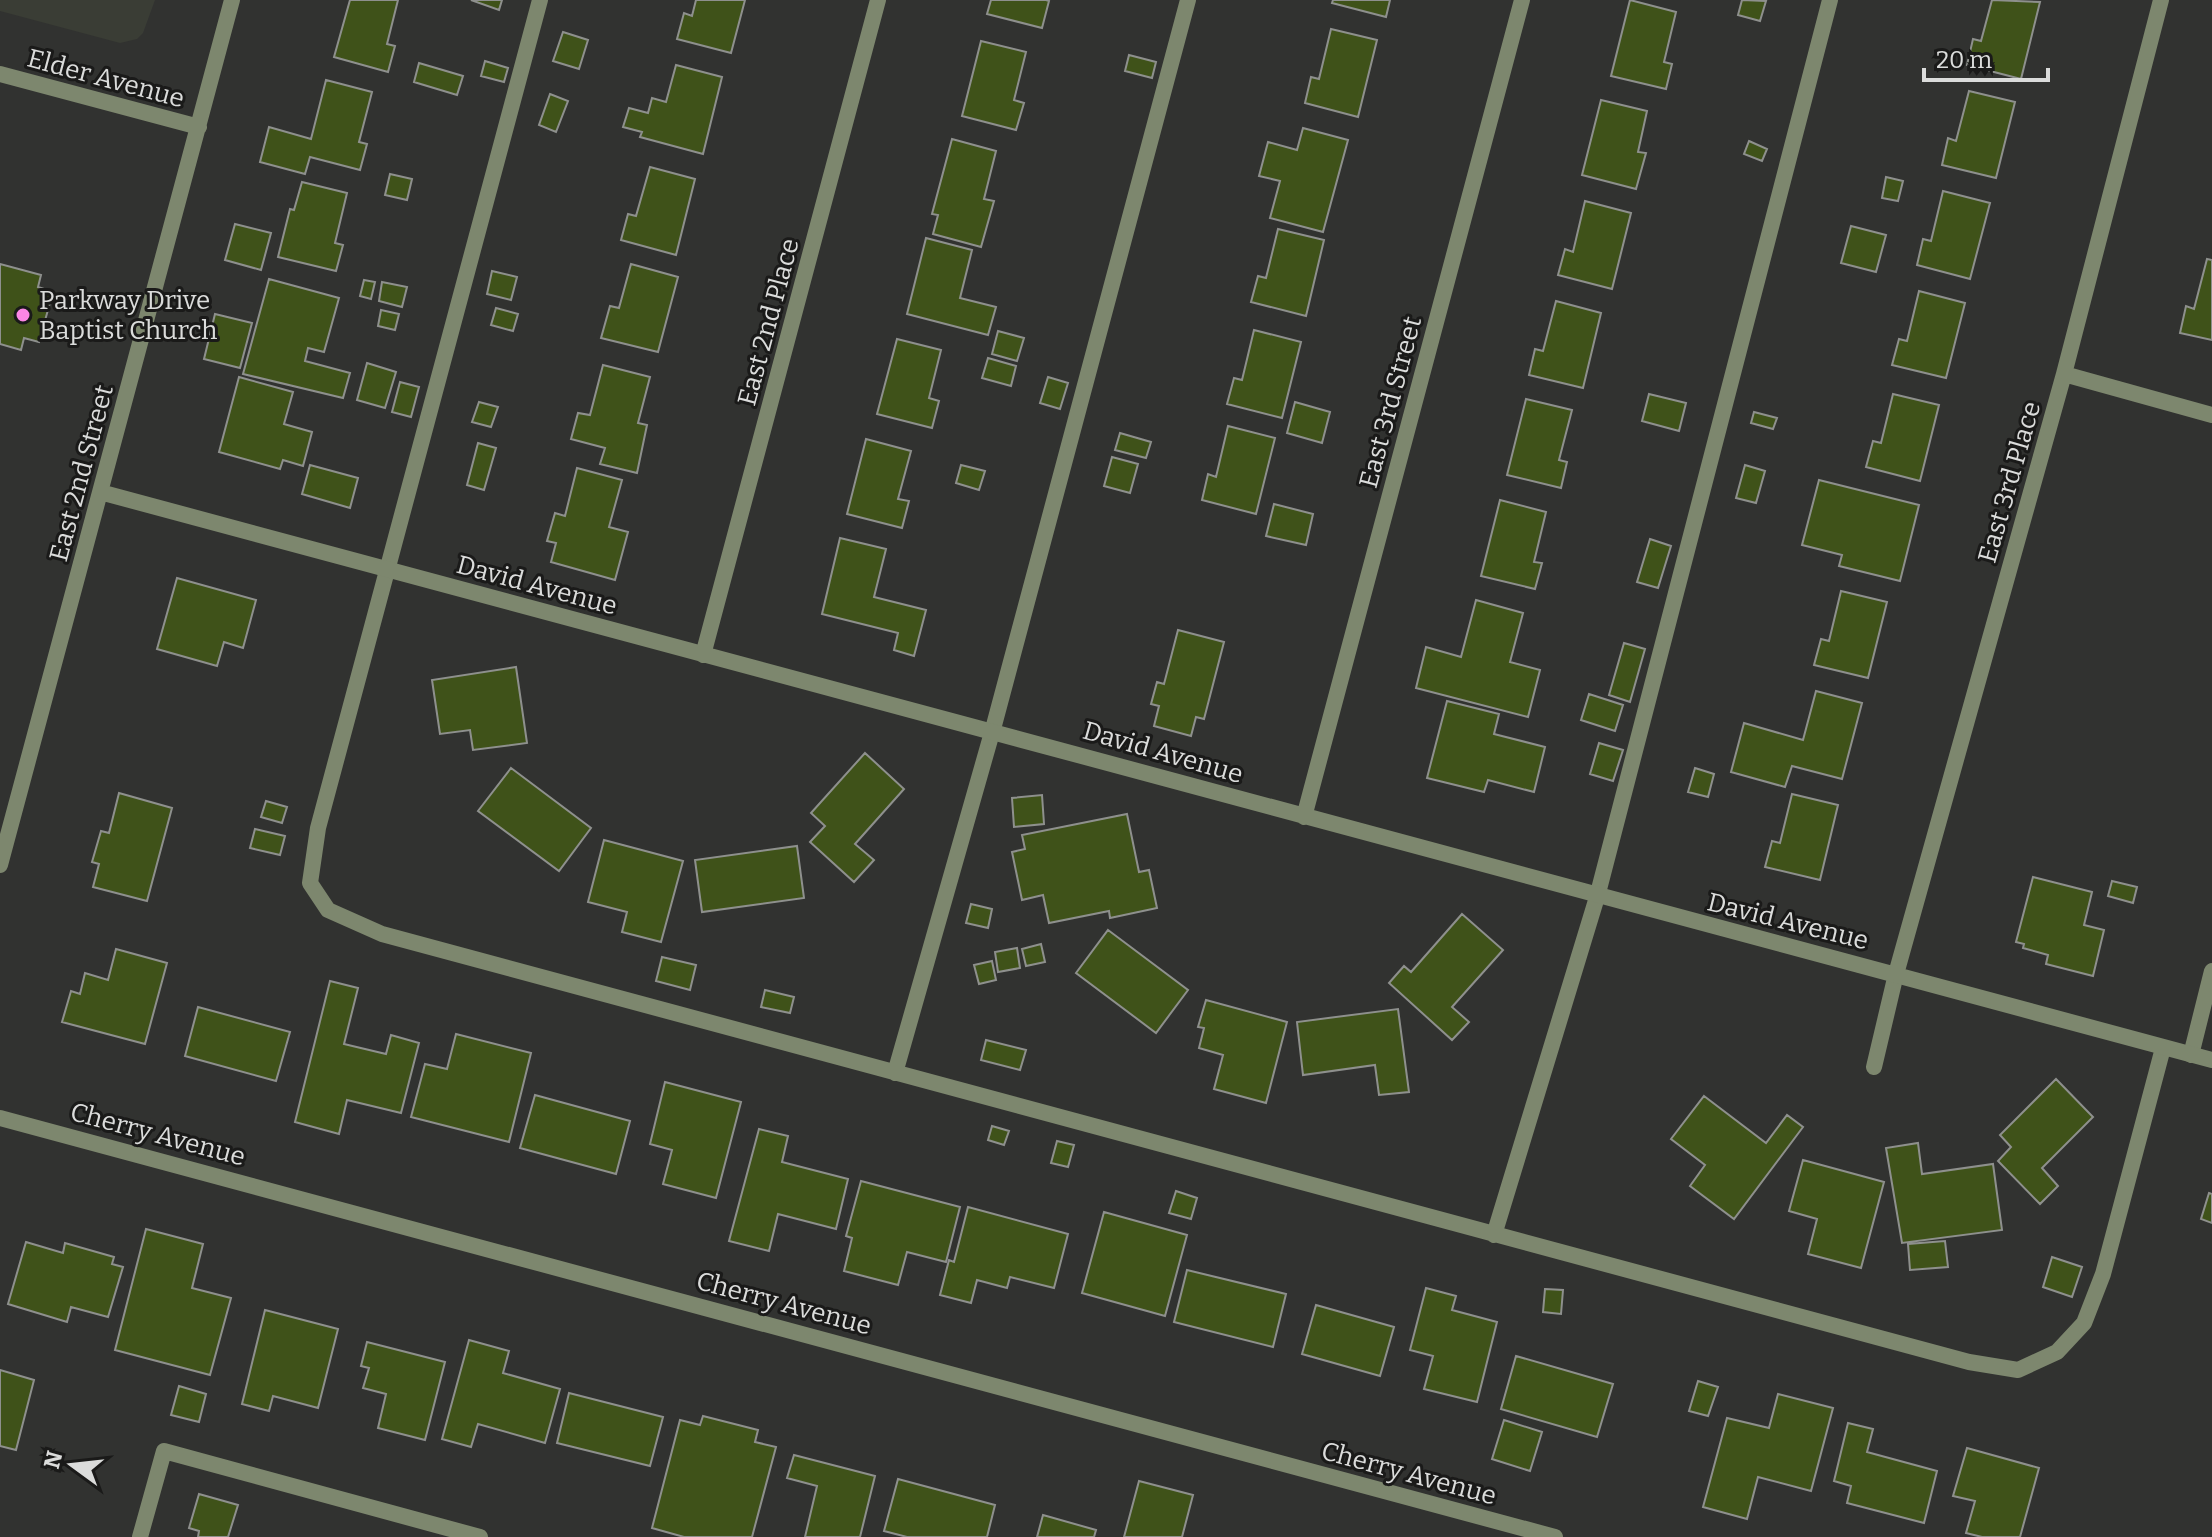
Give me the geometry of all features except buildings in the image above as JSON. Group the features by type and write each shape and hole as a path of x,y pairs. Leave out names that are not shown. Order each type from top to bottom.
{"street":[{"name":"East 2nd Street","path":"0,865 232,0"},
{"path":"540,0 318,828 310,883 328,910 382,934 1969,1362 2018,1370 2057,1352 2084,1323 2103,1274 2163,1048"},
{"name":"East 2nd Place","path":"703,655 878,0"},
{"path":"895,1073 993,729 1188,0"},
{"name":"East 3rd Street","path":"1304,817 1522,0"},
{"path":"1494,1235 1597,897 1830,0"},
{"name":"East 3rd Place","path":"1874,1067 1896,974 2064,374 2161,0"},
{"name":"Elder Avenue","path":"0,74 199,127"},
{"path":"2064,374 2212,415"},
{"name":"David Avenue","path":"100,492 703,655 993,729 1597,897 2212,1060"},
{"path":"2191,1055 2212,971"},
{"name":"Cherry Avenue","path":"0,1118 1555,1537"},
{"path":"140,1537 164,1451 480,1537"}],"shaded area":[{"path":"0,0 155,0 143,33 137,39 120,43 0,11"}],"place":[{"name":"Parkway Drive Baptist Church","path":"23,315"}]}
